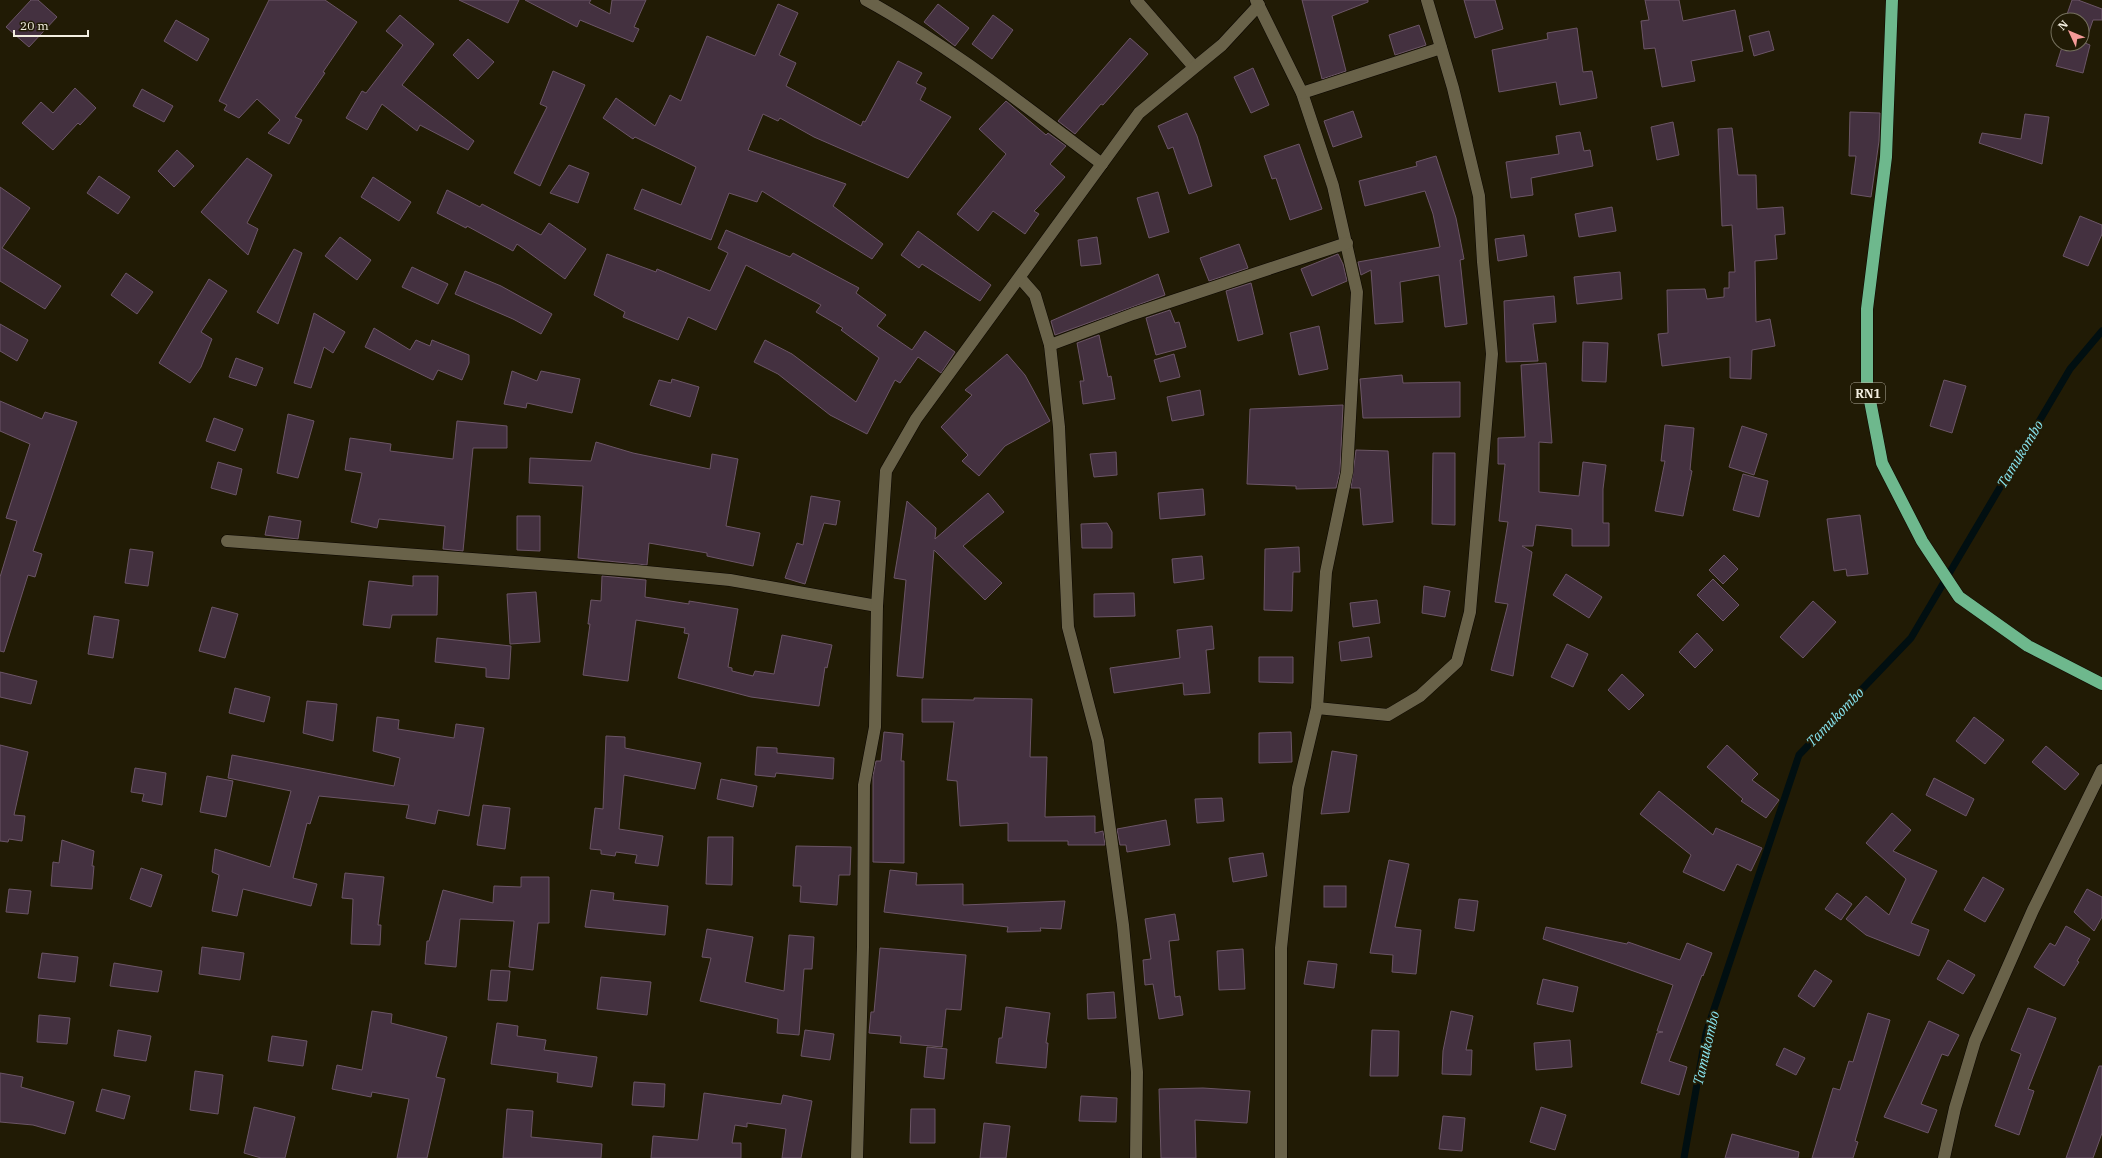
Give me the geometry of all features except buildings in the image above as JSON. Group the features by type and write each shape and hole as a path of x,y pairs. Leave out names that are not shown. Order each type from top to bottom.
{"highway":[{"name":"RN1","path":"1892,0 1886,157 1868,309 1867,385 1882,463 1922,541 1958,597 2028,646 2102,684"}],"street":[{"path":"866,0 896,17 986,77 1102,164"},
{"path":"1136,0 1194,67"},
{"path":"1317,708 1388,716 1420,696 1457,662 1470,612 1492,354 1482,262 1479,196 1452,88 1427,0"},
{"path":"857,1158 863,946 864,785 875,728 878,606 886,471 916,419 1139,113 1222,45 1257,2 1302,93 1333,186 1357,292 1346,472 1326,572 1317,708 1298,788 1281,948 1281,1158"},
{"path":"1302,93 1441,48"},
{"path":"1050,345 1133,314 1347,243"},
{"path":"1020,278 1035,295 1050,345 1059,427 1068,627 1098,742 1123,925 1137,1072 1136,1158"},
{"path":"227,541 636,571 730,580 878,606"},
{"path":"1944,1158 1956,1108 1976,1041 2033,910 2102,770"}],"waterway":[{"name":"Tamukombo","path":"1684,1158 1706,1033 1799,755 1911,638 2070,369 2102,331"}]}
